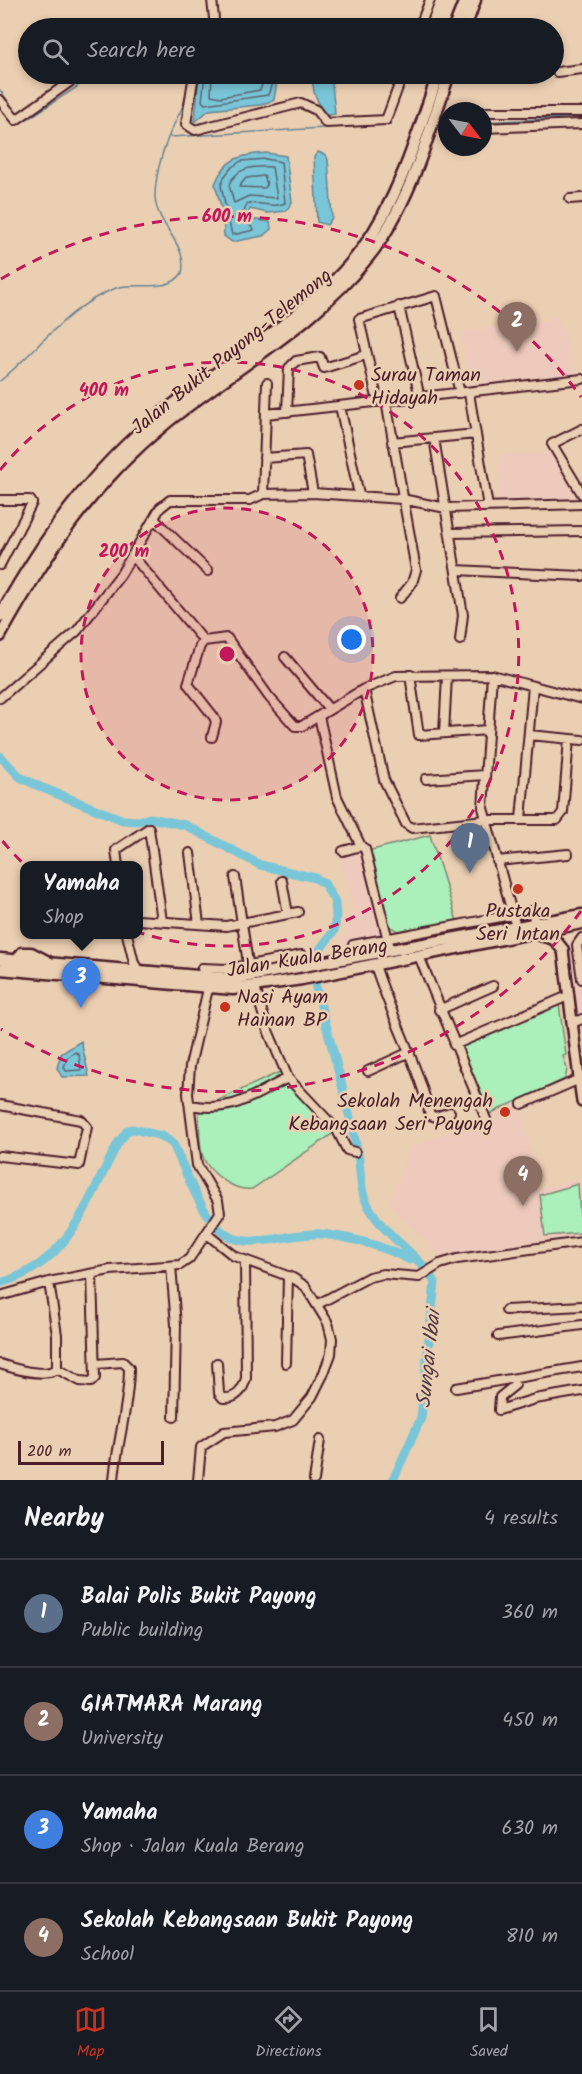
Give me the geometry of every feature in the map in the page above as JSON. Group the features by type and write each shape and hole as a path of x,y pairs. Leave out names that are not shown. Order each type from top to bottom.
{"highway":[{"path":"458,18 465,0"},
{"path":"469,18 475,0"},
{"name":"Jalan Bukit Payong-Telemong","path":"0,616 51,531 76,497 117,454 160,415 304,307 344,270 363,248 400,183 435,84"},
{"name":"Jalan Bukit Payong-Telemong","path":"0,636 60,537 84,504 124,461 166,423 310,315 351,277 371,254 394,217 409,186 445,84"},
{"name":"Jalan Kuala Berang","path":"332,968 375,965 420,956 582,915"},
{"path":"562,950 567,936 582,924"},
{"name":"Jalan Kuala Berang","path":"0,959 208,979 301,974 332,968 391,951 516,927 535,928 582,924"},
{"path":"535,928 554,939 562,950"},
{"path":"16,962 17,967 23,973"},
{"name":"Jalan Kuala Berang","path":"0,969 208,989 251,977"}],"main road":[{"path":"562,950 568,996 576,1026 582,1102"}],"street":[{"path":"212,0 214,18"},
{"path":"423,18 430,0"},
{"path":"564,71 582,69"},
{"path":"0,100 17,120 67,84"},
{"path":"192,84 186,124 195,130 301,103 316,110 326,123 386,120 399,84"},
{"path":"492,112 582,112"},
{"path":"492,128 582,124"},
{"path":"570,199 582,198"},
{"path":"400,598 412,583 416,570 392,442 358,322 361,317 438,298 460,393"},
{"path":"399,306 420,398"},
{"path":"318,346 324,368 366,355"},
{"path":"287,412 290,366 296,362 320,357"},
{"path":"266,414 582,379"},
{"path":"263,494 267,383"},
{"path":"469,393 488,507"},
{"path":"340,406 358,495"},
{"path":"582,429 552,444 582,494"},
{"path":"392,442 476,434"},
{"path":"434,438 463,615 459,639"},
{"path":"264,458 306,455 313,493"},
{"path":"0,698 74,635 112,586 163,504 170,500 250,500 263,494 313,493 402,499 446,508 582,504"},
{"path":"0,500 30,500 32,503 0,565"},
{"path":"154,519 208,571"},
{"path":"450,533 582,531"},
{"path":"132,555 204,640"},
{"path":"456,570 582,576"},
{"path":"204,640 227,638 269,697 293,724 302,726 364,689 396,676 492,675 582,699"},
{"path":"204,640 200,646 189,684 214,717 216,722 212,737"},
{"path":"285,657 329,709"},
{"path":"410,675 419,735 488,730"},
{"path":"492,675 485,775 485,820 516,927"},
{"path":"444,733 447,676"},
{"path":"521,819 533,686"},
{"path":"364,689 384,780 408,826 414,829 485,820 554,820 562,815 569,738"},
{"path":"318,716 337,797 361,846 365,849 391,951"},
{"path":"529,735 582,740"},
{"path":"426,779 485,775"},
{"path":"117,861 116,850 147,828 151,830 162,921"},
{"path":"343,851 361,846"},
{"path":"190,853 199,924"},
{"path":"497,861 568,854"},
{"path":"235,877 251,977 267,1028 288,1078 337,1130 347,1150 355,1152"},
{"path":"282,881 288,914"},
{"path":"353,945 532,911 535,928"},
{"path":"143,920 226,926 298,912"},
{"path":"459,925 462,938"},
{"path":"582,938 577,945 582,980"},
{"path":"128,939 134,963 140,973"},
{"path":"202,968 227,969 251,977 302,955"},
{"path":"420,956 439,1010 486,1119"},
{"path":"375,965 385,999 410,1052 430,1115 436,1117 450,1112"},
{"path":"439,1010 493,986"},
{"path":"0,1296 49,1282 92,1274 185,1263 218,1218 218,1201 197,1165 187,1086 189,1066 208,989"},
{"path":"454,1045 568,996"},
{"path":"576,1026 582,1019"},
{"path":"368,1071 410,1052"},
{"path":"190,1105 229,1107 246,1101 288,1078"},
{"path":"522,1104 581,1078"},
{"path":"0,1105 81,1120 87,1127 79,1165 0,1156"},
{"path":"198,1480 201,1447 224,1432 285,1424 299,1414 312,1397 331,1354 328,1323 305,1286 288,1276 245,1260 220,1246 208,1232"},
{"path":"318,1304 377,1274 422,1275 436,1266 457,1259 582,1242"},
{"path":"217,1363 219,1393 223,1398 233,1397 241,1390 246,1378 245,1260"},
{"path":"171,1266 176,1325 174,1417"},
{"path":"57,1369 87,1383 95,1378 92,1274"},
{"path":"286,1363 288,1276"},
{"path":"49,1282 57,1335 57,1369"},
{"path":"506,1310 582,1306"},
{"path":"498,1336 582,1325"},
{"path":"96,1364 123,1362 129,1368 129,1392 114,1480"},
{"path":"0,1364 27,1371 52,1372 57,1369"},
{"path":"456,1388 582,1367"},
{"path":"515,1385 500,1397 497,1403 499,1410 534,1399 582,1391"},
{"path":"314,1480 320,1440"}],"shaded area":[{"path":"558,317 577,373 575,377 468,388 462,331 528,324"},
{"path":"553,453 582,501 499,504 498,455"},
{"path":"365,841 391,943 351,951 345,949 342,937 348,935 343,919 356,915 339,848"},
{"path":"582,930 582,1050 579,1052 567,951 571,938"},
{"name":"Sekolah Menengah Kebangsaan Seri Payong","path":"559,1004 566,1055 563,1056 563,1064 567,1063 567,1075 562,1083 521,1101 538,1189 578,1178 582,1241 441,1259 435,1249 389,1204 411,1147 487,1115"}],"green space":[{"path":"430,835 457,921 400,932 387,925 368,851"},
{"path":"559,1004 566,1055 563,1056 567,1069 565,1079 487,1115 458,1046"},
{"path":"280,1072 335,1132 252,1189 238,1188 217,1175 203,1157 199,1109"},
{"path":"578,1184 581,1233 545,1236 540,1195"}],"water":[{"path":"198,84 277,84 274,100 260,105 209,110 195,122"},
{"path":"313,84 332,84 335,114 324,116"},
{"path":"318,152 326,155 328,160 332,218 327,225 317,222 314,157"},
{"path":"266,153 286,156 292,202 286,211 268,213 250,209 248,214 250,219 270,222 271,229 263,236 232,242 224,236 223,214 215,184 229,163 248,155"},
{"path":"81,1041 89,1076 62,1077 57,1068 61,1054"}],"waterway":[{"path":"23,118 29,118 80,84"},
{"path":"0,381 68,317 99,296 124,286 169,283 182,273 181,253 161,217 155,197 161,159 185,101 188,84"},
{"path":"0,90 17,114"},
{"path":"492,122 582,117"},
{"path":"170,137 391,124"},
{"name":"Sungai Ibai","path":"0,756 20,777 123,820 138,821 150,818 185,825 260,865 315,878 324,883 335,902 334,931 314,957 312,972 352,1128 363,1193 381,1224 419,1261 435,1282 421,1418 393,1480"},
{"path":"0,1283 24,1274 44,1261 60,1246 74,1228 118,1143 128,1130 133,1129 162,1136 173,1144 205,1211 219,1229 230,1237 255,1241 322,1234 367,1243 410,1260"}],"place":[{"name":"GIATMARA Marang","path":"517,352"},
{"name":"Surau Taman Hidayah","path":"359,385"},
{"name":"Balai Polis Bukit Payong","path":"470,873"},
{"name":"Pustaka Seri Intan","path":"518,889"},
{"name":"Nasi Ayam Hainan BP","path":"225,1007"},
{"name":"Yamaha","path":"81,1008"},
{"name":"Sekolah Menengah Kebangsaan Seri Payong","path":"505,1112"},
{"name":"Sekolah Kebangsaan Bukit Payong","path":"523,1206"}]}
